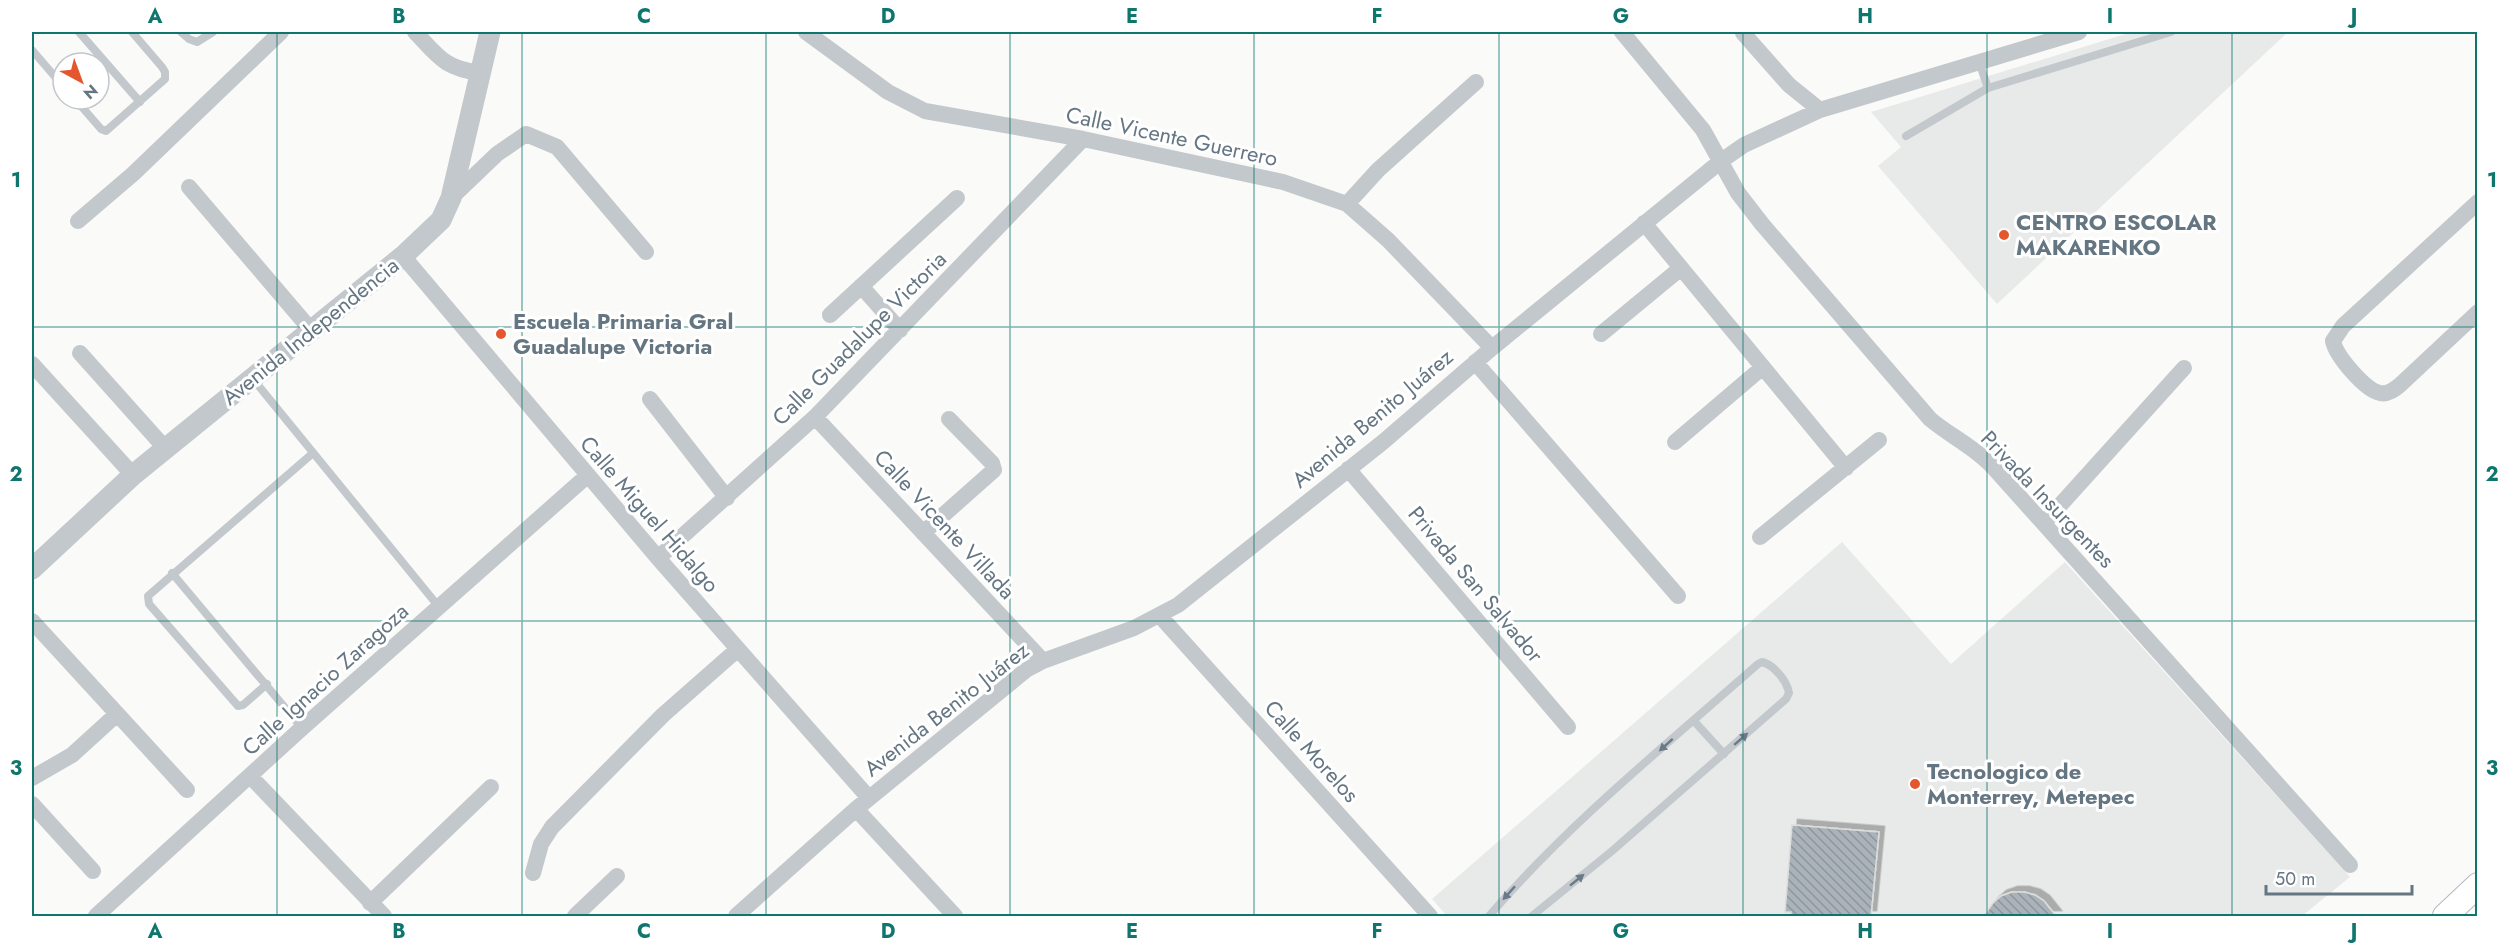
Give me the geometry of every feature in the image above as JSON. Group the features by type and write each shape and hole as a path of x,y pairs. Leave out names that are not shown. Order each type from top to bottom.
{"main road":[{"path":"2445,916 2478,885"}],"street":[{"path":"78,221 133,174 281,32"},
{"path":"415,32 448,64 459,70 480,73"},
{"name":"Avenida Independencia","path":"32,569 133,475 403,256 441,220 451,198 490,32"},
{"name":"Privada Insurgentes","path":"1622,32 1698,122 1738,193 1756,216 1930,418 1983,456 2350,865"},
{"name":"Avenida Benito Juárez","path":"736,916 862,803 1018,676 1042,660 1134,628 1160,616 1196,591 1348,469 1721,161 1765,134 1820,110 2079,32"},
{"name":"Calle Vicente Guerrero","path":"810,33 888,92 917,108 952,117 1083,140 1283,182 1347,204 1388,240 1492,348"},
{"path":"1743,33 1789,85 1820,110"},
{"path":"1347,204 1378,170 1476,82"},
{"path":"451,198 497,154 526,135 557,147 646,252"},
{"name":"Calle Guadalupe Victoria","path":"658,558 815,417 1083,140"},
{"path":"189,187 311,330"},
{"path":"830,315 957,198"},
{"path":"2478,202 2343,326 2333,341 2334,349 2368,387 2381,394 2388,393 2401,384 2478,312"},
{"path":"1644,223 1846,468"},
{"name":"Calle Miguel Hidalgo","path":"403,256 587,476 738,649 955,916"},
{"path":"1601,334 1681,268"},
{"path":"861,286 900,330"},
{"path":"80,353 165,448"},
{"path":"1475,362 1678,596"},
{"path":"32,364 133,475"},
{"path":"1675,442 1763,367"},
{"path":"2044,523 2184,368"},
{"path":"650,399 727,498"},
{"name":"Calle Vicente Villada","path":"815,417 1042,660"},
{"path":"923,533 994,471 992,463 949,419"},
{"path":"1760,537 1879,441"},
{"name":"Privada San Salvador","path":"1348,469 1568,727"},
{"name":"Calle Ignacio Zaragoza","path":"96,916 302,728 587,476"},
{"name":"Calle Morelos","path":"1160,616 1430,916"},
{"path":"32,621 187,790"},
{"path":"533,873 541,844 552,827 663,715 738,649"},
{"path":"32,778 72,755 117,714"},
{"path":"250,776 384,916"},
{"path":"370,903 491,787"},
{"path":"32,804 93,871"},
{"path":"575,916 617,876"}],"lane":[{"path":"79,32 140,102"},
{"path":"85,111 101,129 106,131 165,79 165,72 132,32"},
{"path":"181,32 197,42 213,32"},
{"path":"1906,136 1988,88 2171,32"},
{"path":"32,50 51,72"},
{"path":"1979,62 1988,88"},
{"path":"252,378 439,607"},
{"path":"267,684 243,705 238,706 149,604 150,593 313,453"},
{"path":"172,573 302,728"},
{"path":"1489,916 1555,845 1758,664 1766,663 1774,669 1788,688 1786,699 1581,877 1532,916"},
{"path":"1694,721 1724,754"}],"shaded area":[{"name":"CENTRO ESCOLAR MAKARENKO","path":"2132,32 2288,32 1997,304 1878,166 1901,147 1871,112"},
{"name":"Tecnologico de Monterrey, Metepec","path":"1842,542 1951,664 2065,562 2350,877 2302,916 1447,916 1432,899"}],"building":[{"path":"1792,825 1879,832 1871,916 1791,916 1791,912 1785,912"},
{"path":"2012,892 2035,895 2044,901 2056,916 1984,916 2001,896"}],"place":[{"name":"CENTRO ESCOLAR MAKARENKO","path":"2004,235"},
{"name":"Escuela Primaria Gral Guadalupe Victoria","path":"501,334"},
{"name":"Tecnologico de Monterrey, Metepec","path":"1915,784"}]}
